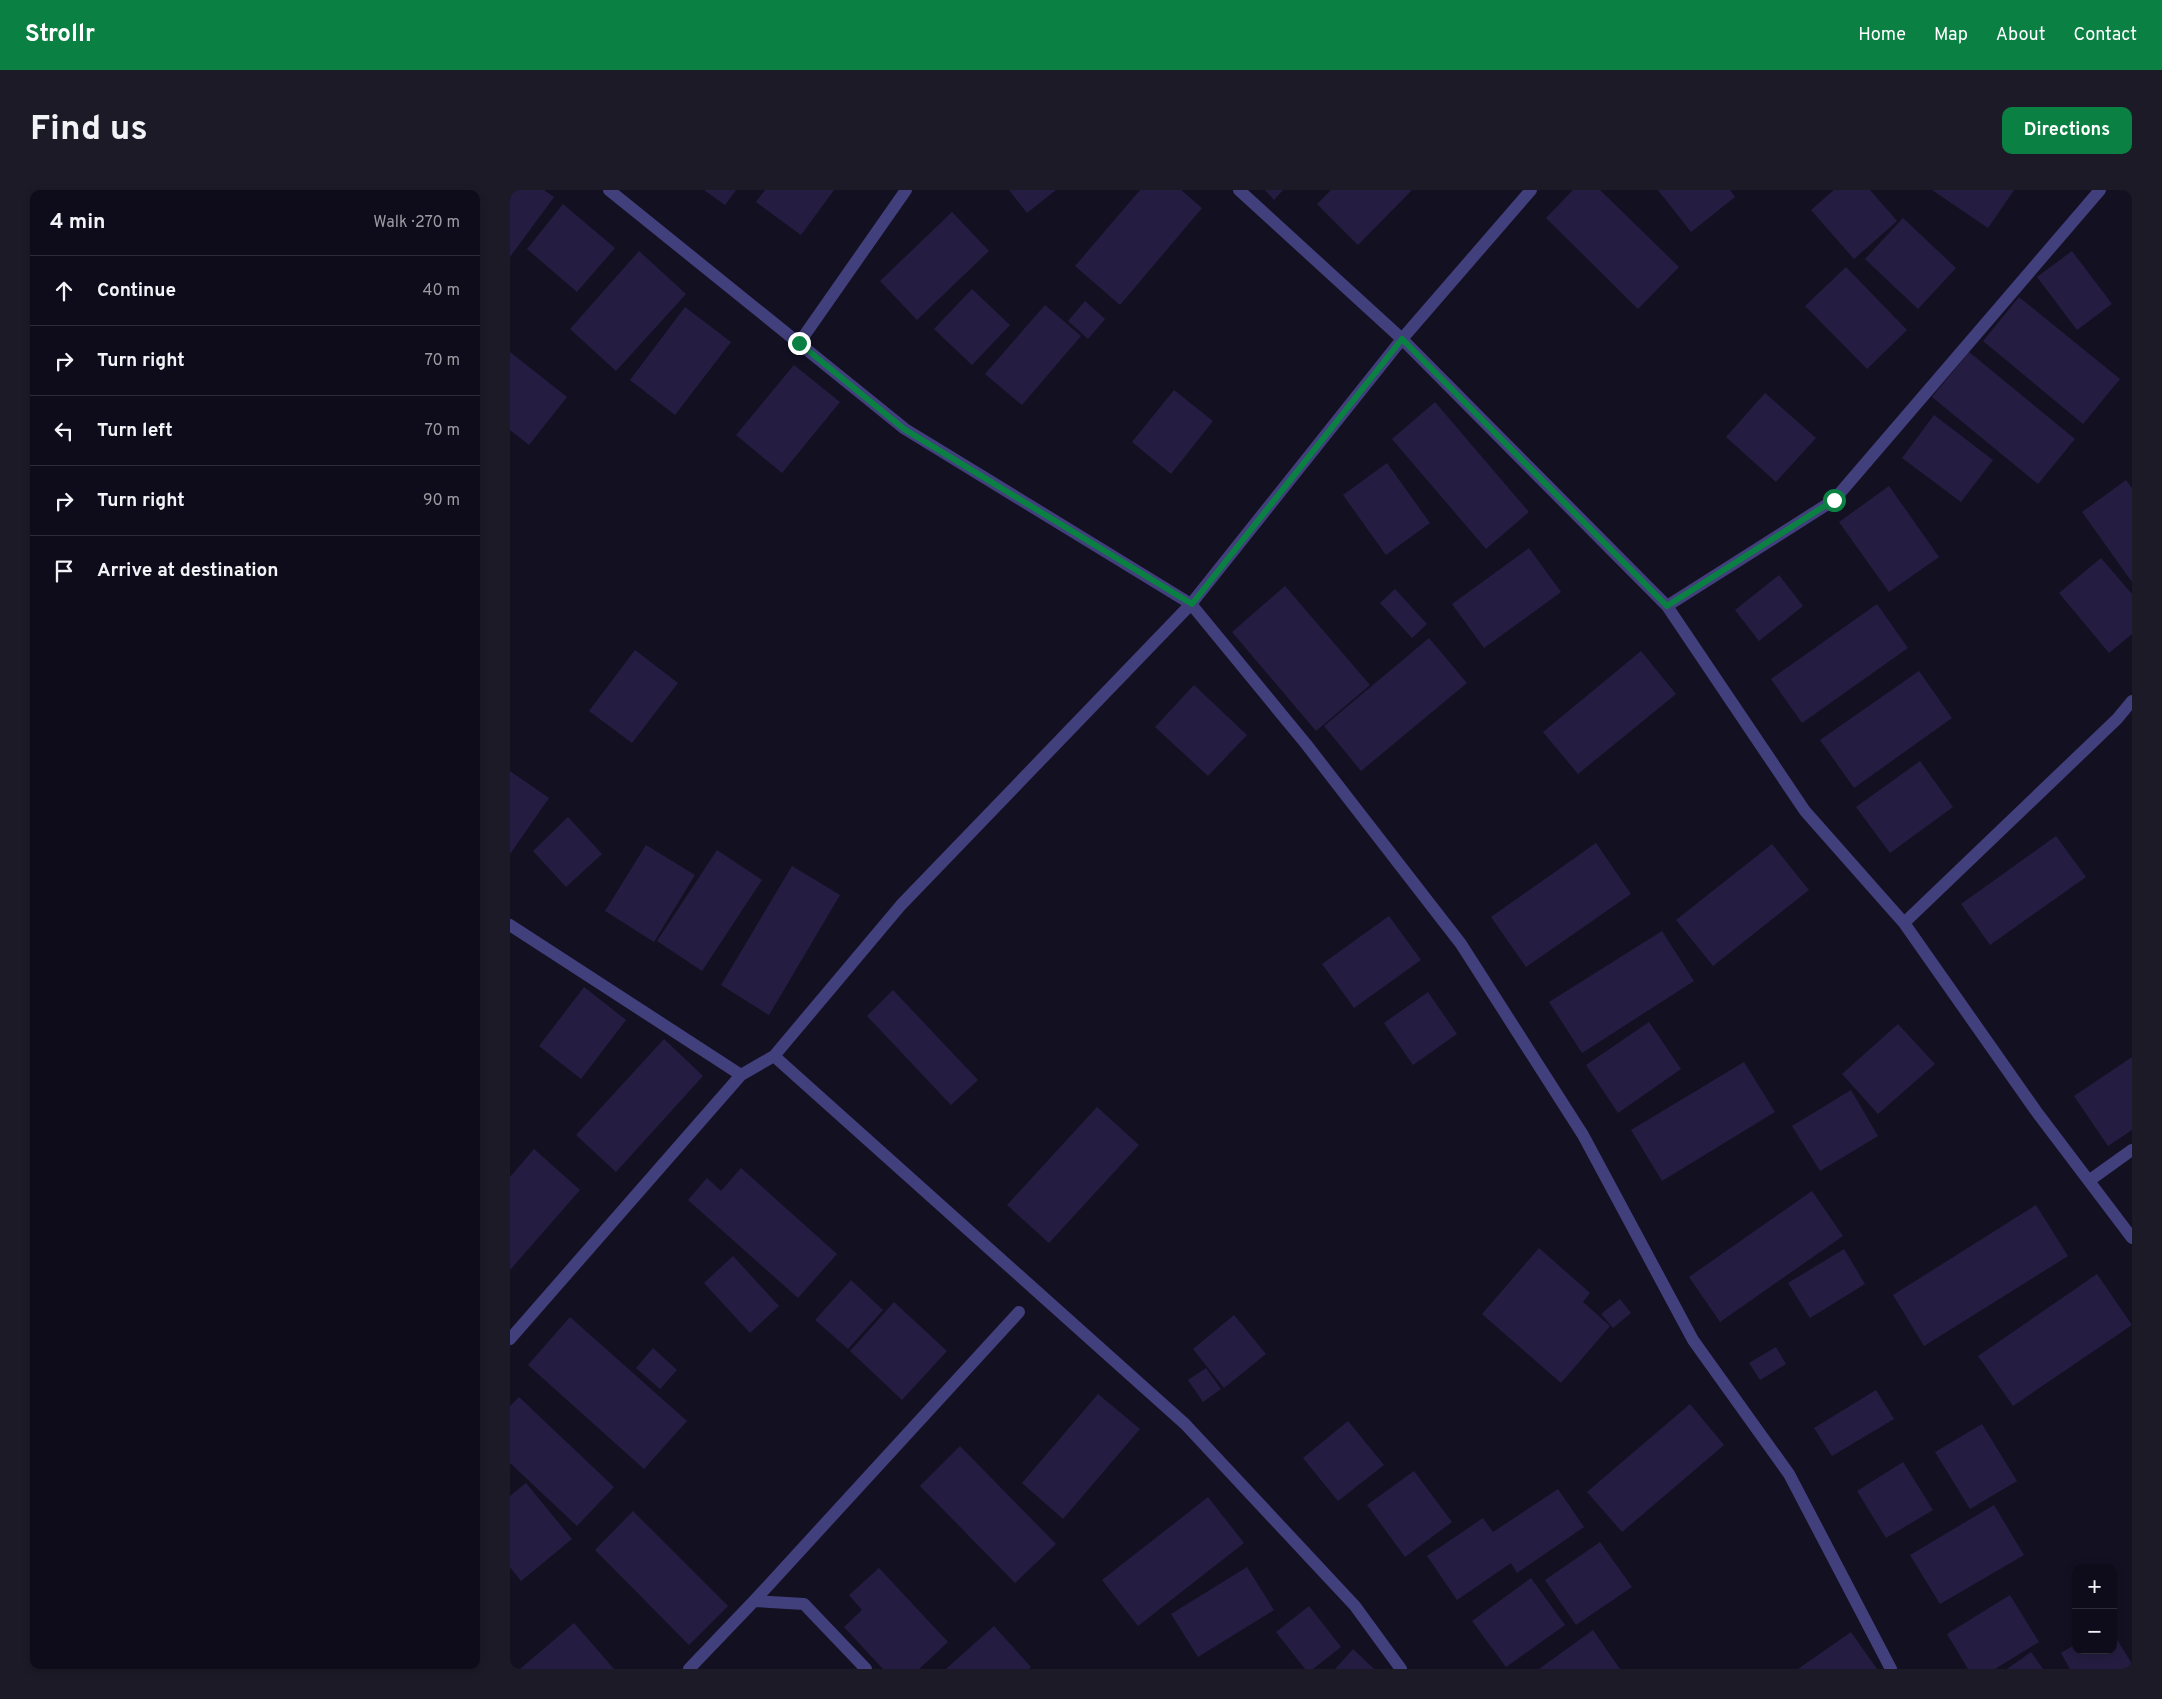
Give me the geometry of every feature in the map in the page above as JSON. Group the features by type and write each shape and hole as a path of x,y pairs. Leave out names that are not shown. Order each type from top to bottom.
{"street":[{"path":"609,190 904,429 1192,604 1306,744 1462,944 1583,1135 1693,1340 1789,1474 1891,1669"},
{"path":"799,343 906,190"},
{"path":"1239,190 1402,339 1667,606 1805,811 1904,923 2036,1110 2132,1238"},
{"path":"510,1339 741,1075 774,1056 901,905 1192,604 1402,339 1531,190"},
{"path":"1667,606 1834,500 2100,190"},
{"path":"1904,923 2117,719 2132,700"},
{"path":"510,925 741,1075"},
{"path":"774,1056 1185,1424 1355,1606 1401,1669"},
{"path":"2090,1180 2132,1150"},
{"path":"689,1669 754,1601 1019,1312"},
{"path":"754,1601 804,1604 866,1669"}],"building":[{"path":"510,190 544,190 554,197 510,257"},
{"path":"704,190 736,190 725,205"},
{"path":"765,190 834,190 801,235 756,202"},
{"path":"1009,190 1056,190 1027,213"},
{"path":"1140,190 1181,190 1202,208 1120,305 1075,266"},
{"path":"1265,190 1283,190 1274,200"},
{"path":"1331,190 1412,190 1358,245 1317,204"},
{"path":"1573,190 1600,190 1679,267 1638,309 1546,218"},
{"path":"1658,190 1730,190 1735,197 1691,232"},
{"path":"1834,190 1870,190 1897,221 1854,259 1811,210"},
{"path":"1932,190 2014,190 1988,228"},
{"path":"563,204 615,248 577,292 527,249"},
{"path":"952,212 989,251 917,320 880,281"},
{"path":"1903,218 1956,268 1918,309 1865,259"},
{"path":"639,251 686,294 616,371 570,329"},
{"path":"2072,251 2112,304 2077,330 2037,277"},
{"path":"1846,267 1907,330 1867,369 1805,306"},
{"path":"972,289 1010,325 972,365 934,329"},
{"path":"2019,297 2120,379 2083,424 1983,341"},
{"path":"1085,301 1105,319 1088,339 1068,321"},
{"path":"1045,305 1081,336 1022,405 985,374"},
{"path":"685,307 731,342 675,415 630,380"},
{"path":"510,352 567,397 529,445 510,430"},
{"path":"1969,352 2075,439 2038,484 1932,397"},
{"path":"794,365 840,402 782,473 736,435"},
{"path":"1174,390 1213,421 1171,474 1132,442"},
{"path":"1765,393 1816,438 1776,482 1726,437"},
{"path":"1435,402 1529,512 1486,549 1392,439"},
{"path":"1934,415 1993,460 1961,502 1902,458"},
{"path":"1387,463 1430,523 1386,555 1343,495"},
{"path":"2126,480 2132,488 2132,582 2082,512"},
{"path":"1889,486 1939,557 1889,592 1839,522"},
{"path":"1529,548 1561,592 1484,648 1452,604"},
{"path":"2101,558 2132,594 2132,634 2109,653 2059,593"},
{"path":"1779,575 1803,606 1759,641 1735,610"},
{"path":"1285,586 1370,685 1316,731 1232,632"},
{"path":"1395,589 1427,624 1412,638 1380,603"},
{"path":"1877,604 1908,648 1802,723 1771,679"},
{"path":"1429,638 1467,683 1361,771 1324,726"},
{"path":"635,650 678,683 632,743 589,711"},
{"path":"1641,651 1676,694 1578,774 1543,732"},
{"path":"1919,671 1952,718 1854,788 1820,740"},
{"path":"1194,685 1247,735 1208,776 1155,727"},
{"path":"1920,761 1953,807 1890,853 1856,807"},
{"path":"510,771 549,798 510,854"},
{"path":"568,817 602,854 566,887 533,851"},
{"path":"2056,836 2086,877 1990,945 1961,904"},
{"path":"1596,843 1631,894 1526,967 1491,917"},
{"path":"1772,844 1809,890 1713,966 1676,920"},
{"path":"646,845 695,875 654,942 605,911"},
{"path":"717,850 762,880 702,971 657,941"},
{"path":"792,866 840,895 769,1015 721,985"},
{"path":"1389,916 1421,960 1354,1008 1322,964"},
{"path":"1662,931 1694,981 1582,1053 1549,1002"},
{"path":"584,987 626,1020 581,1079 539,1046"},
{"path":"893,990 978,1080 951,1105 867,1016"},
{"path":"1428,992 1457,1034 1413,1065 1384,1023"},
{"path":"1649,1022 1681,1069 1618,1113 1586,1065"},
{"path":"1898,1024 1935,1064 1878,1114 1842,1074"},
{"path":"664,1039 703,1076 616,1172 576,1135"},
{"path":"2132,1057 2132,1130 2108,1146 2074,1096"},
{"path":"1744,1062 1775,1112 1662,1181 1631,1130"},
{"path":"1851,1090 1878,1136 1820,1171 1792,1126"},
{"path":"1097,1107 1139,1145 1049,1243 1007,1205"},
{"path":"534,1149 580,1190 510,1270 510,1177"},
{"path":"741,1168 837,1254 798,1298 688,1200 707,1178 721,1191"},
{"path":"1812,1191 1843,1236 1720,1322 1689,1277"},
{"path":"2036,1205 2068,1256 1924,1346 1893,1295"},
{"path":"1539,1248 1590,1293 1583,1302 1610,1326 1561,1383 1482,1314"},
{"path":"1844,1249 1865,1284 1810,1318 1788,1283"},
{"path":"733,1256 779,1306 750,1333 704,1283"},
{"path":"2097,1274 2132,1325 2013,1406 1978,1356"},
{"path":"851,1280 883,1310 848,1349 815,1320"},
{"path":"1620,1299 1631,1313 1613,1328 1601,1314"},
{"path":"894,1302 947,1351 902,1400 850,1351"},
{"path":"1234,1315 1266,1354 1224,1388 1193,1349"},
{"path":"570,1317 687,1421 644,1469 528,1365"},
{"path":"1776,1347 1786,1364 1760,1380 1749,1363"},
{"path":"653,1348 677,1370 660,1389 636,1368"},
{"path":"1206,1368 1221,1389 1203,1402 1188,1380"},
{"path":"1876,1390 1894,1419 1832,1456 1814,1428"},
{"path":"1098,1394 1140,1429 1063,1519 1022,1483"},
{"path":"519,1397 614,1487 577,1526 510,1463 510,1406"},
{"path":"1690,1404 1724,1445 1622,1532 1587,1492"},
{"path":"1348,1421 1384,1465 1338,1501 1303,1458"},
{"path":"1982,1424 2017,1481 1970,1509 1935,1452"},
{"path":"960,1446 1056,1544 1015,1583 920,1486"},
{"path":"1903,1462 1933,1510 1886,1538 1857,1491"},
{"path":"1414,1471 1452,1522 1405,1557 1367,1505"},
{"path":"526,1483 572,1539 521,1581 510,1567 510,1496"},
{"path":"1558,1489 1584,1527 1517,1573 1511,1563 1457,1600 1427,1556 1483,1518 1493,1532"},
{"path":"1208,1497 1244,1543 1138,1626 1102,1580"},
{"path":"1994,1505 2024,1555 1940,1604 1910,1555"},
{"path":"633,1511 728,1606 689,1645 595,1550"},
{"path":"1600,1542 1632,1587 1576,1625 1545,1580"},
{"path":"1247,1567 1274,1610 1198,1657 1171,1614"},
{"path":"879,1568 948,1642 919,1669 883,1669 844,1627 862,1610 849,1595"},
{"path":"1531,1578 1565,1625 1506,1667 1472,1621"},
{"path":"2010,1595 2039,1642 1995,1669 1968,1669 1947,1634"},
{"path":"1309,1606 1341,1647 1313,1669 1305,1669 1276,1632"},
{"path":"574,1623 614,1669 520,1669"},
{"path":"994,1626 1031,1667 1029,1669 946,1669"},
{"path":"1593,1630 1620,1669 1539,1669"},
{"path":"1851,1632 1877,1669 1798,1669"},
{"path":"2117,1640 2132,1664 2132,1669 2070,1669 2061,1653 2072,1646 2072,1654 2117,1654"},
{"path":"1353,1649 1374,1669 1335,1669"},
{"path":"2031,1652 2043,1669 2007,1669"}],"route":[{"path":"799,343 904,429 1192,604 1402,339 1667,606 1834,500"}]}
